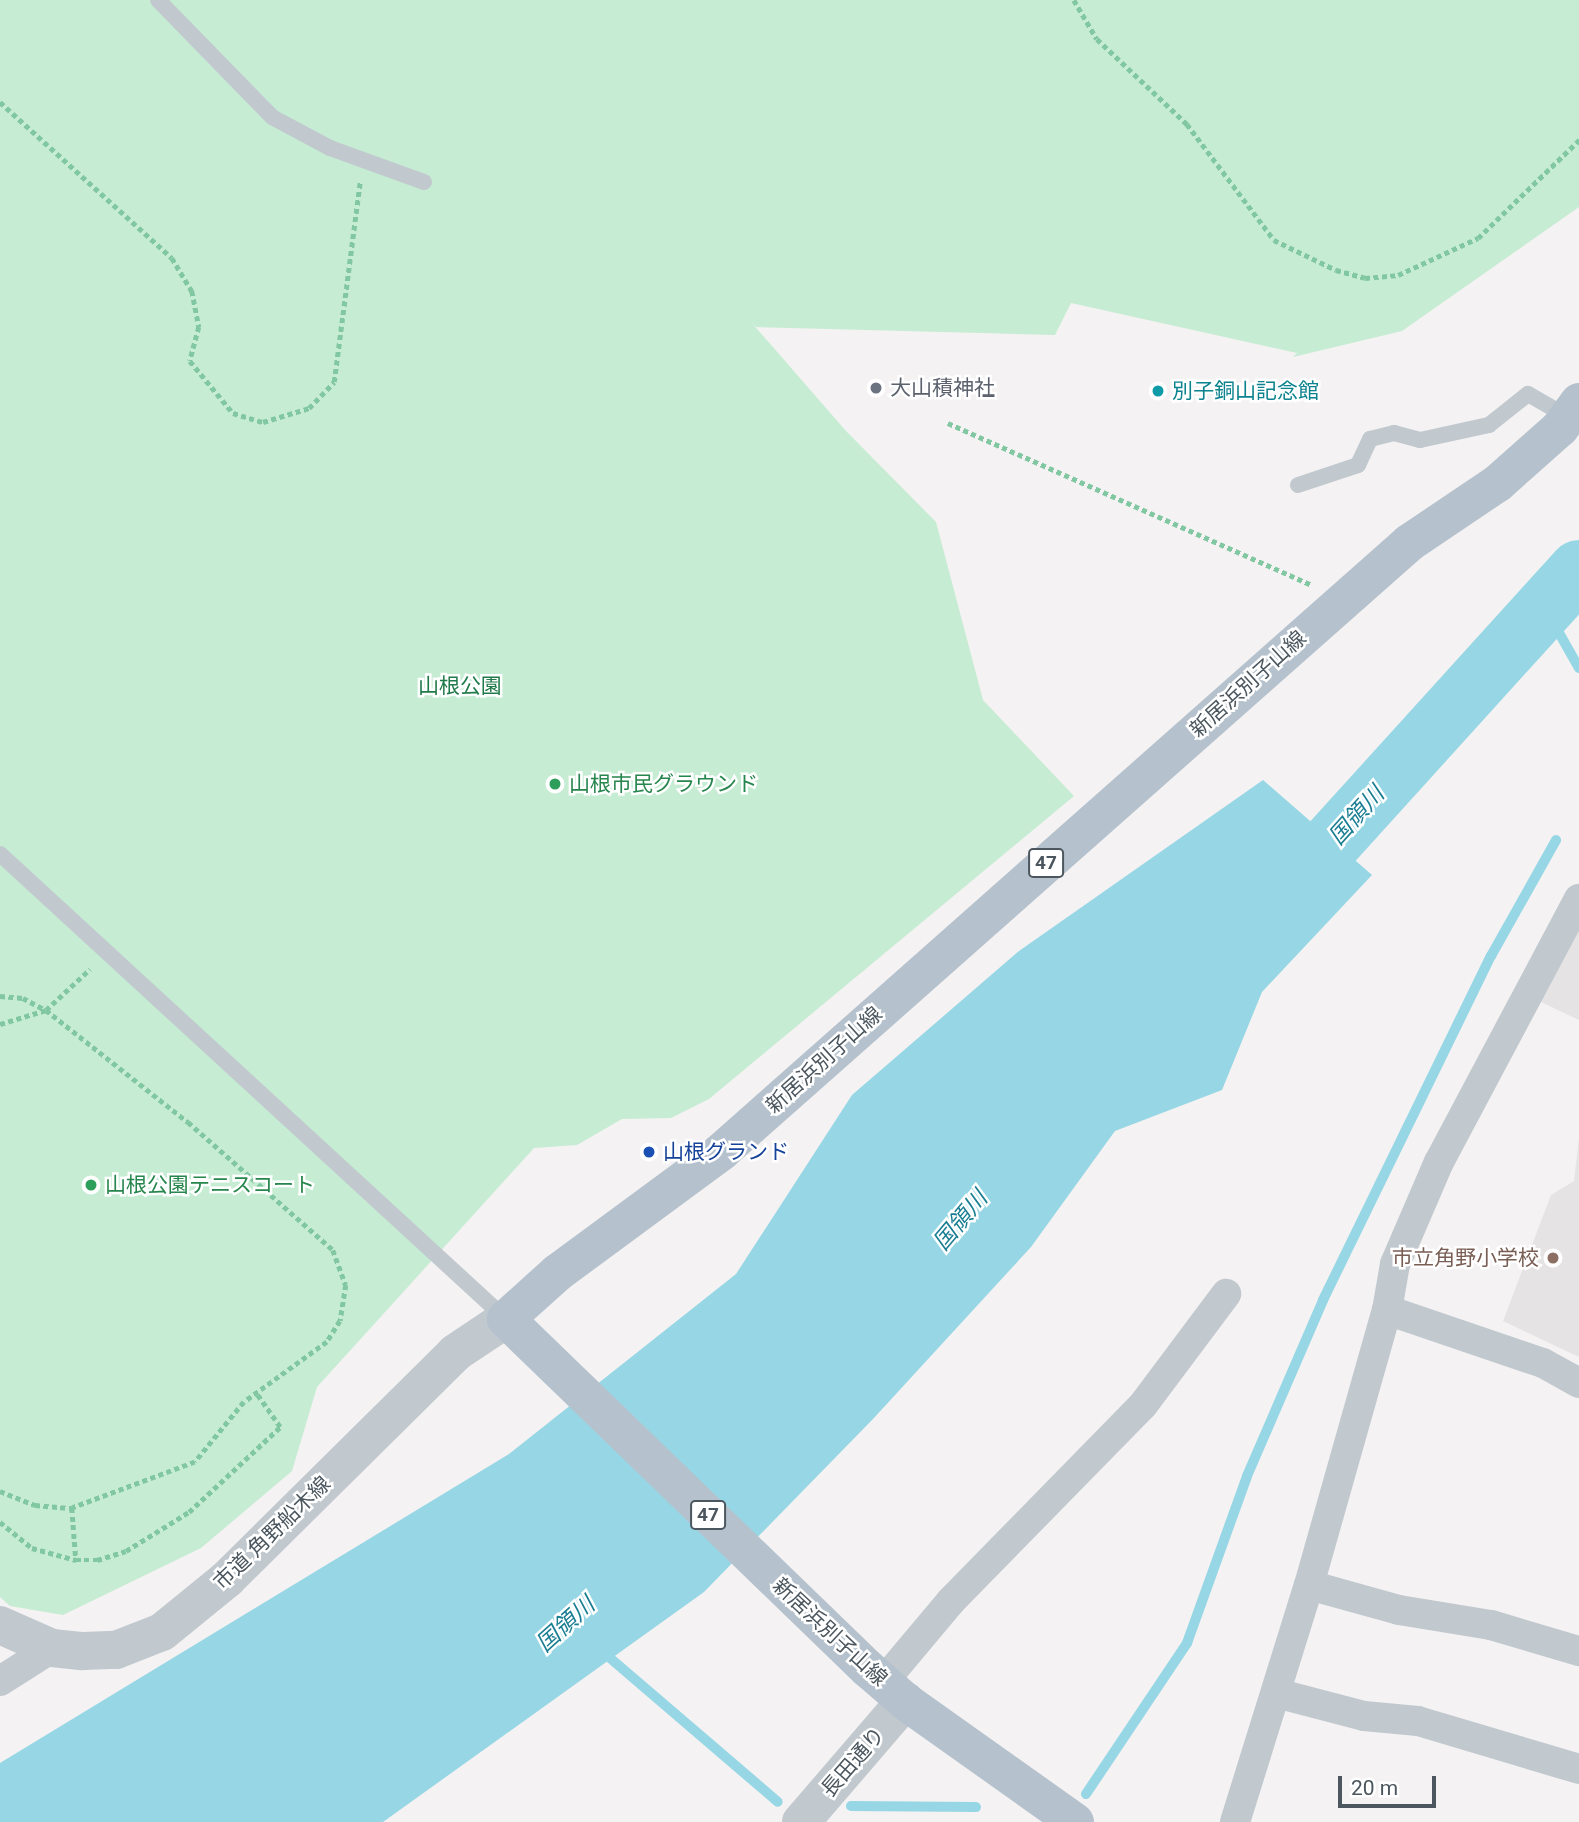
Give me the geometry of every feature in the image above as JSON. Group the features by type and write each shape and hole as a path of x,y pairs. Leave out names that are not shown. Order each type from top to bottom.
{"main road":[{"name":"新居浜別子山線","path":"1075,1822 885,1684 506,1319 557,1273 721,1152 1344,599 1409,543 1498,483 1573,409"}],"street":[{"path":"1235,1822 1309,1585 1387,1310 1395,1264 1439,1162 1579,899"},
{"path":"885,1684 951,1601 1143,1405 1226,1294"},
{"path":"1387,1310 1543,1363 1579,1383"},
{"name":"市道 角野船木線","path":"0,1625 52,1648 116,1650 162,1632 227,1579 456,1353 506,1319"},
{"path":"1309,1585 1399,1610 1491,1625 1579,1651"},
{"path":"0,1681 52,1648"},
{"name":"長田通り","path":"801,1822 885,1684"},
{"path":"1276,1693 1364,1716 1418,1721 1579,1769"}],"lane":[{"path":"158,0 272,117 363,160 424,182"},
{"path":"1298,485 1357,465 1370,439 1394,433 1420,440 1489,425 1528,394 1573,409"},
{"path":"0,855 506,1319"}],"path":[{"path":"1074,0 1103,47 1187,124 1274,240 1336,270 1365,278 1398,275 1478,238 1579,140"},
{"path":"0,102 172,258 192,291 199,327 190,361 233,413 262,422 309,408 334,382 363,160"},
{"path":"948,423 1344,599"},
{"path":"0,1024 46,1010 108,952"},
{"path":"0,996 23,998 46,1010 188,1122 333,1251 346,1285 340,1321 327,1342 244,1402 195,1462 72,1508 36,1505 0,1491"},
{"path":"0,1522 32,1548 76,1560 97,1560 126,1550 189,1513 280,1427 257,1393"},
{"path":"72,1508 76,1560"}],"shaded area":[{"path":"1579,927 1579,1020 1539,1001"},
{"name":"市立角野小学校","path":"1579,1138 1579,1357 1503,1321 1551,1195 1574,1181"}],"green space":[{"name":"山根公園","path":"0,0 1579,0 1579,207 1402,331 1293,357 1297,353 1071,303 1055,335 756,327 751,322 846,431 936,522 983,700 1074,796 709,1099 671,1118 622,1119 577,1145 534,1148 317,1387 292,1471 201,1548 63,1615 10,1606 0,1597"}],"water":[{"path":"1263,780 1372,875 1262,992 1222,1090 1115,1131 1031,1247 873,1419 704,1592 383,1822 0,1822 0,1763 509,1454 736,1274 852,1095 1019,951"}],"waterway":[{"name":"国領川","path":"1275,899 1314,862 1579,570"},
{"path":"1545,608 1579,668"},
{"path":"1086,1794 1187,1643 1247,1476 1323,1300 1491,956 1556,840"},
{"path":"603,1652 778,1802"},
{"path":"851,1806 976,1807"}],"place":[{"name":"大山積神社","path":"876,388"},
{"name":"別子銅山記念館","path":"1158,391"},
{"name":"山根市民グラウンド","path":"555,784"},
{"name":"山根グランド","path":"649,1152"},
{"name":"山根公園テニスコート","path":"91,1185"},
{"name":"市立角野小学校","path":"1553,1258"}]}
